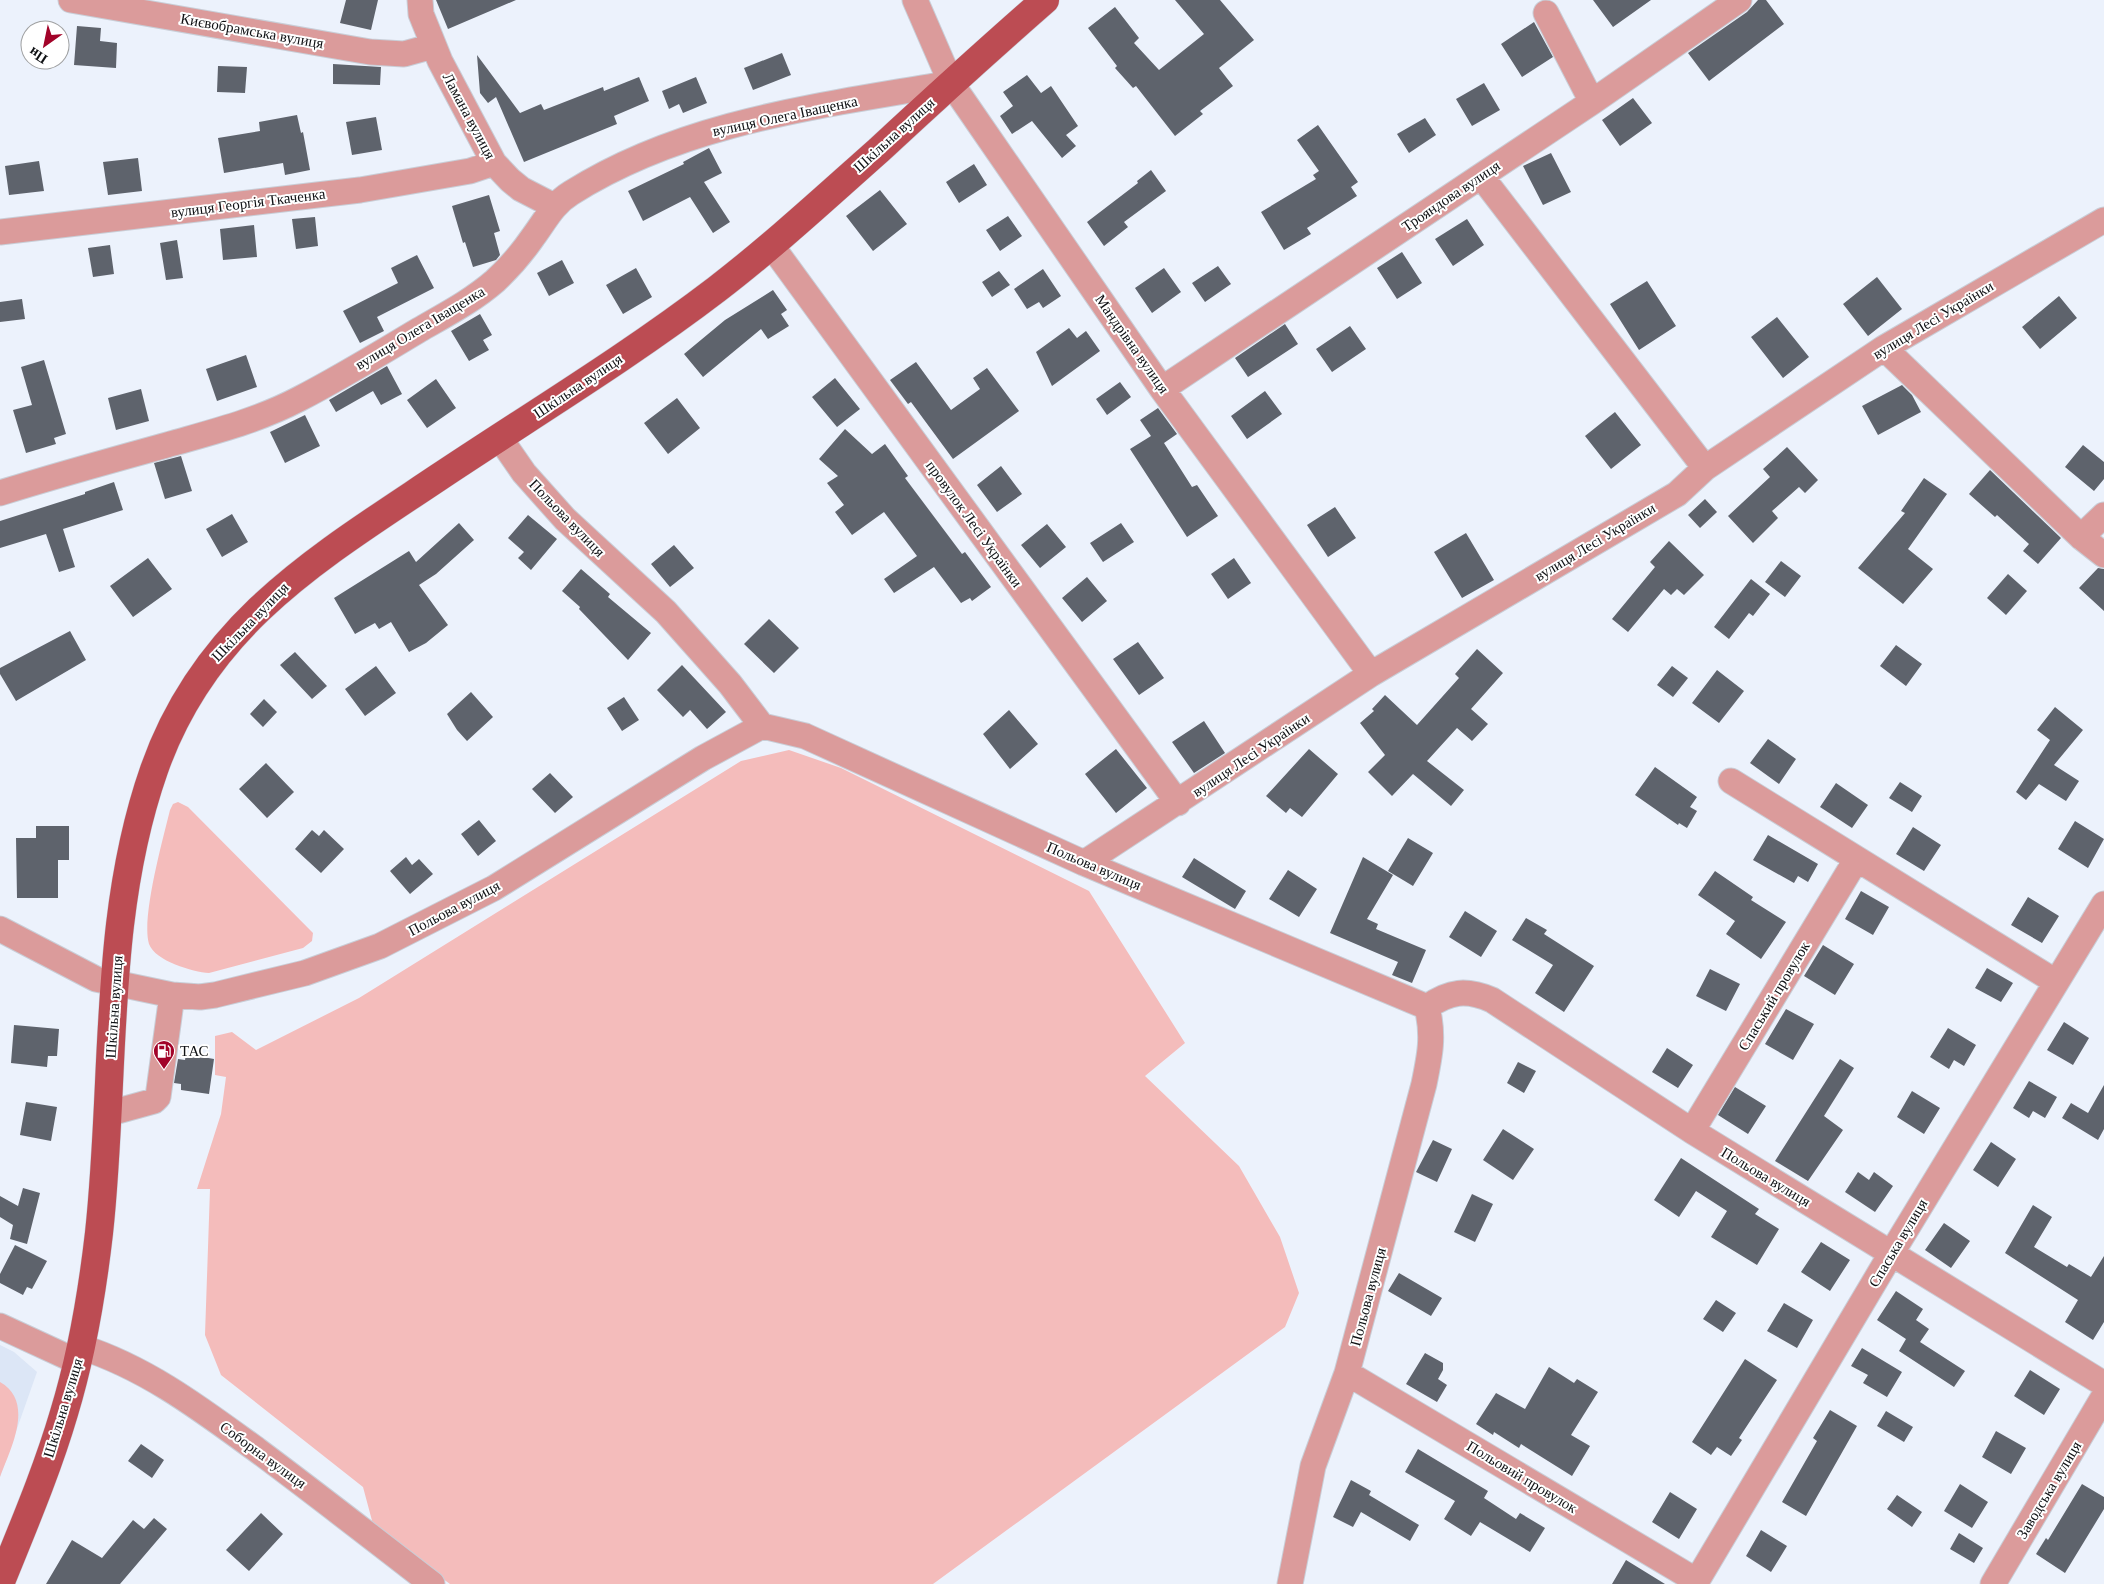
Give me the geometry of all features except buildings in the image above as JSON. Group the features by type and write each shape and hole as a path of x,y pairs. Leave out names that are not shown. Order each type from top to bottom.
{"main road":[{"name":"Шкільна вулиця","path":"0,1584 52,1448 80,1354 93,1285 100,1226 115,984 124,894 143,806 154,769 167,736 203,674 239,629 290,580 332,548 583,384 721,286 833,191 1045,0"}],"street":[{"name":"Києвобрамська вулиця","path":"71,0 370,52 404,54 433,46"},
{"name":"Ламана вулиця","path":"420,0 421,14 433,46 494,163 510,180 522,189 554,206"},
{"name":"Мандрівна вулиця","path":"915,0 951,83 1162,389 1371,674"},
{"name":"Трояндова вулиця","path":"1162,389 1592,102 1739,0"},
{"path":"1546,13 1592,102"},
{"name":"вулиця Олега Іващенка","path":"0,493 249,421 297,400 441,317 487,288 509,268 524,250 554,206 569,194 623,165 677,142 716,130 790,112 951,83"},
{"name":"вулиця Георгія Ткаченка","path":"0,232 360,190 470,172 494,163"},
{"path":"1481,176 1706,468"},
{"name":"вулиця Лесі Українки","path":"1084,862 1178,803 1371,674 1677,494 1706,468 1884,348 2104,220"},
{"name":"провулок Лесі Українки","path":"771,244 1178,803"},
{"path":"1884,348 2081,537 2104,555"},
{"name":"Польова вулиця","path":"498,438 546,499 594,548 666,612 730,684 762,726 805,736 1084,862 1427,1008"},
{"path":"2081,537 2104,515"},
{"name":"Польова вулиця","path":"0,929 96,979 172,995 215,995 328,966 380,946 494,888 704,758 762,726"},
{"path":"1731,781 2056,982"},
{"name":"Спаський провулок","path":"1692,1132 1856,860"},
{"name":"Спаська вулиця","path":"1696,1583 1891,1254 2104,904"},
{"name":"Польова вулиця","path":"1427,1008 1440,998 1453,993 1478,994 1492,1000 1692,1132 2104,1384"},
{"path":"107,1114 154,1101 158,1097 172,995"},
{"name":"Польова вулиця","path":"1290,1584 1313,1466 1347,1373 1424,1084 1432,1047 1432,1031 1427,1008"},
{"name":"Соборна вулиця","path":"0,1326 80,1354 125,1363 186,1399 294,1478 432,1584"},
{"name":"Польовий провулок","path":"1347,1373 1696,1583"},
{"name":"Заводська вулиця","path":"1993,1584 2104,1396"}],"shaded area":[{"path":"789,750 841,768 1089,891 1185,1043 1145,1076 1239,1166 1280,1237 1299,1293 1285,1327 933,1584 450,1584 374,1528 363,1487 221,1375 205,1335 210,1189 197,1189 221,1114 226,1077 215,1075 215,1036 232,1032 256,1050 359,998 741,761"},
{"path":"178,802 188,807 313,933 312,941 303,948 209,973 175,964 159,956 153,950 149,944 147,932 150,898 170,810 173,804"},
{"path":"0,1345 14,1352 37,1372 0,1477"},
{"path":"0,1382 10,1391 16,1401 18,1413 14,1439 0,1477"}],"place":[{"name":"ТАС","path":"164,1070"}]}
